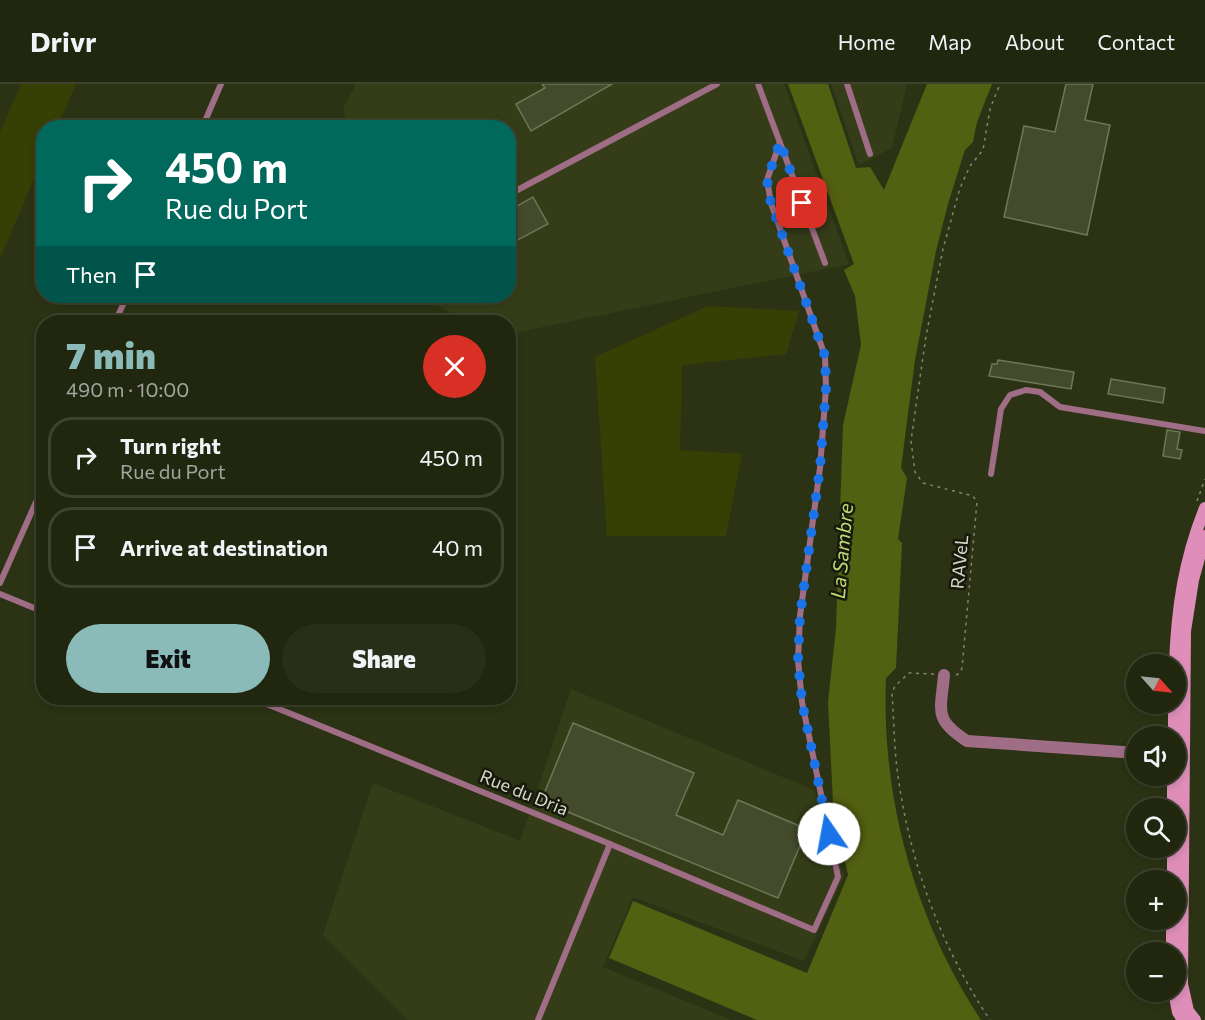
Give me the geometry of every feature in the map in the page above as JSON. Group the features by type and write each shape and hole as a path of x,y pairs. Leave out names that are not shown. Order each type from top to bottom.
{"main road":[{"path":"1175,654 1176,628 1184,571 1205,508"},
{"path":"1181,726 1185,631 1193,580 1205,536"},
{"path":"1180,786 1182,984 1188,1011 1195,1020"},
{"path":"1176,1002 1183,1020"}],"street":[{"path":"944,675 941,714 950,730 967,741 1126,752"}],"lane":[{"path":"205,120 221,84"},
{"path":"516,191 717,84"},
{"path":"758,84 825,263"},
{"path":"847,84 870,154"},
{"name":"Rue du Dria","path":"269,705 610,844 813,930 838,877 802,702 798,660 800,616 820,468 826,388 825,356 771,203 767,180 780,142"},
{"path":"991,474 1000,409 1010,394 1026,390 1040,392 1060,407 1205,431"},
{"path":"0,583 36,502"},
{"path":"0,594 36,609"},
{"path":"538,1020 610,844"}],"path":[{"name":"RAVeL","path":"944,675 955,675 960,673 962,668 977,502 973,496 923,483 915,472 911,441 926,336 943,249 960,188 970,166 982,150 990,109 1000,84"},
{"path":"944,675 909,673 894,686 892,693 897,774 919,873 947,945 990,1020"}],"shaded area":[{"path":"21,84 76,84 60,120 36,120 36,174 0,258 0,132"},
{"path":"356,84 784,84 849,264 516,333 516,315 455,315 433,303 516,303 516,120 346,120 343,109"},
{"path":"831,84 907,84 892,148 859,165"},
{"path":"708,306 799,311 786,354 682,365 680,450 742,454 726,536 607,536 595,357"},
{"path":"571,689 814,790 844,876 804,961 633,897 603,967 731,1020 408,1020 323,935 373,783 520,841"}],"water":[{"name":"La Sambre","path":"788,84 828,84 856,168 870,167 884,190 927,84 992,84 977,122 973,142 965,150 948,204 936,251 915,360 901,468 907,478 898,539 902,543 896,668 886,678 889,768 896,813 907,856 938,941 958,982 981,1020 757,1020 609,958 633,901 807,973 848,875 833,802 828,702 836,628 843,425 861,345 855,296 844,270 854,264"}],"building":[{"path":"542,84 612,84 531,131 516,104 545,88"},
{"path":"1066,84 1093,84 1085,120 1110,125 1087,235 1004,217 1024,126 1055,132"},
{"path":"533,197 548,224 516,241 516,207"},
{"path":"998,360 1074,372 1071,389 989,376 992,364 997,364"},
{"path":"1111,379 1165,388 1163,403 1108,394"},
{"path":"1167,430 1180,432 1177,449 1182,450 1180,459 1163,456"},
{"path":"573,723 694,773 676,815 723,835 738,800 807,829 778,898 541,801"}],"route":[{"path":"802,203 780,142 767,180 771,203 825,356 826,388 820,468 800,616 798,660 802,702 829,834"}]}
